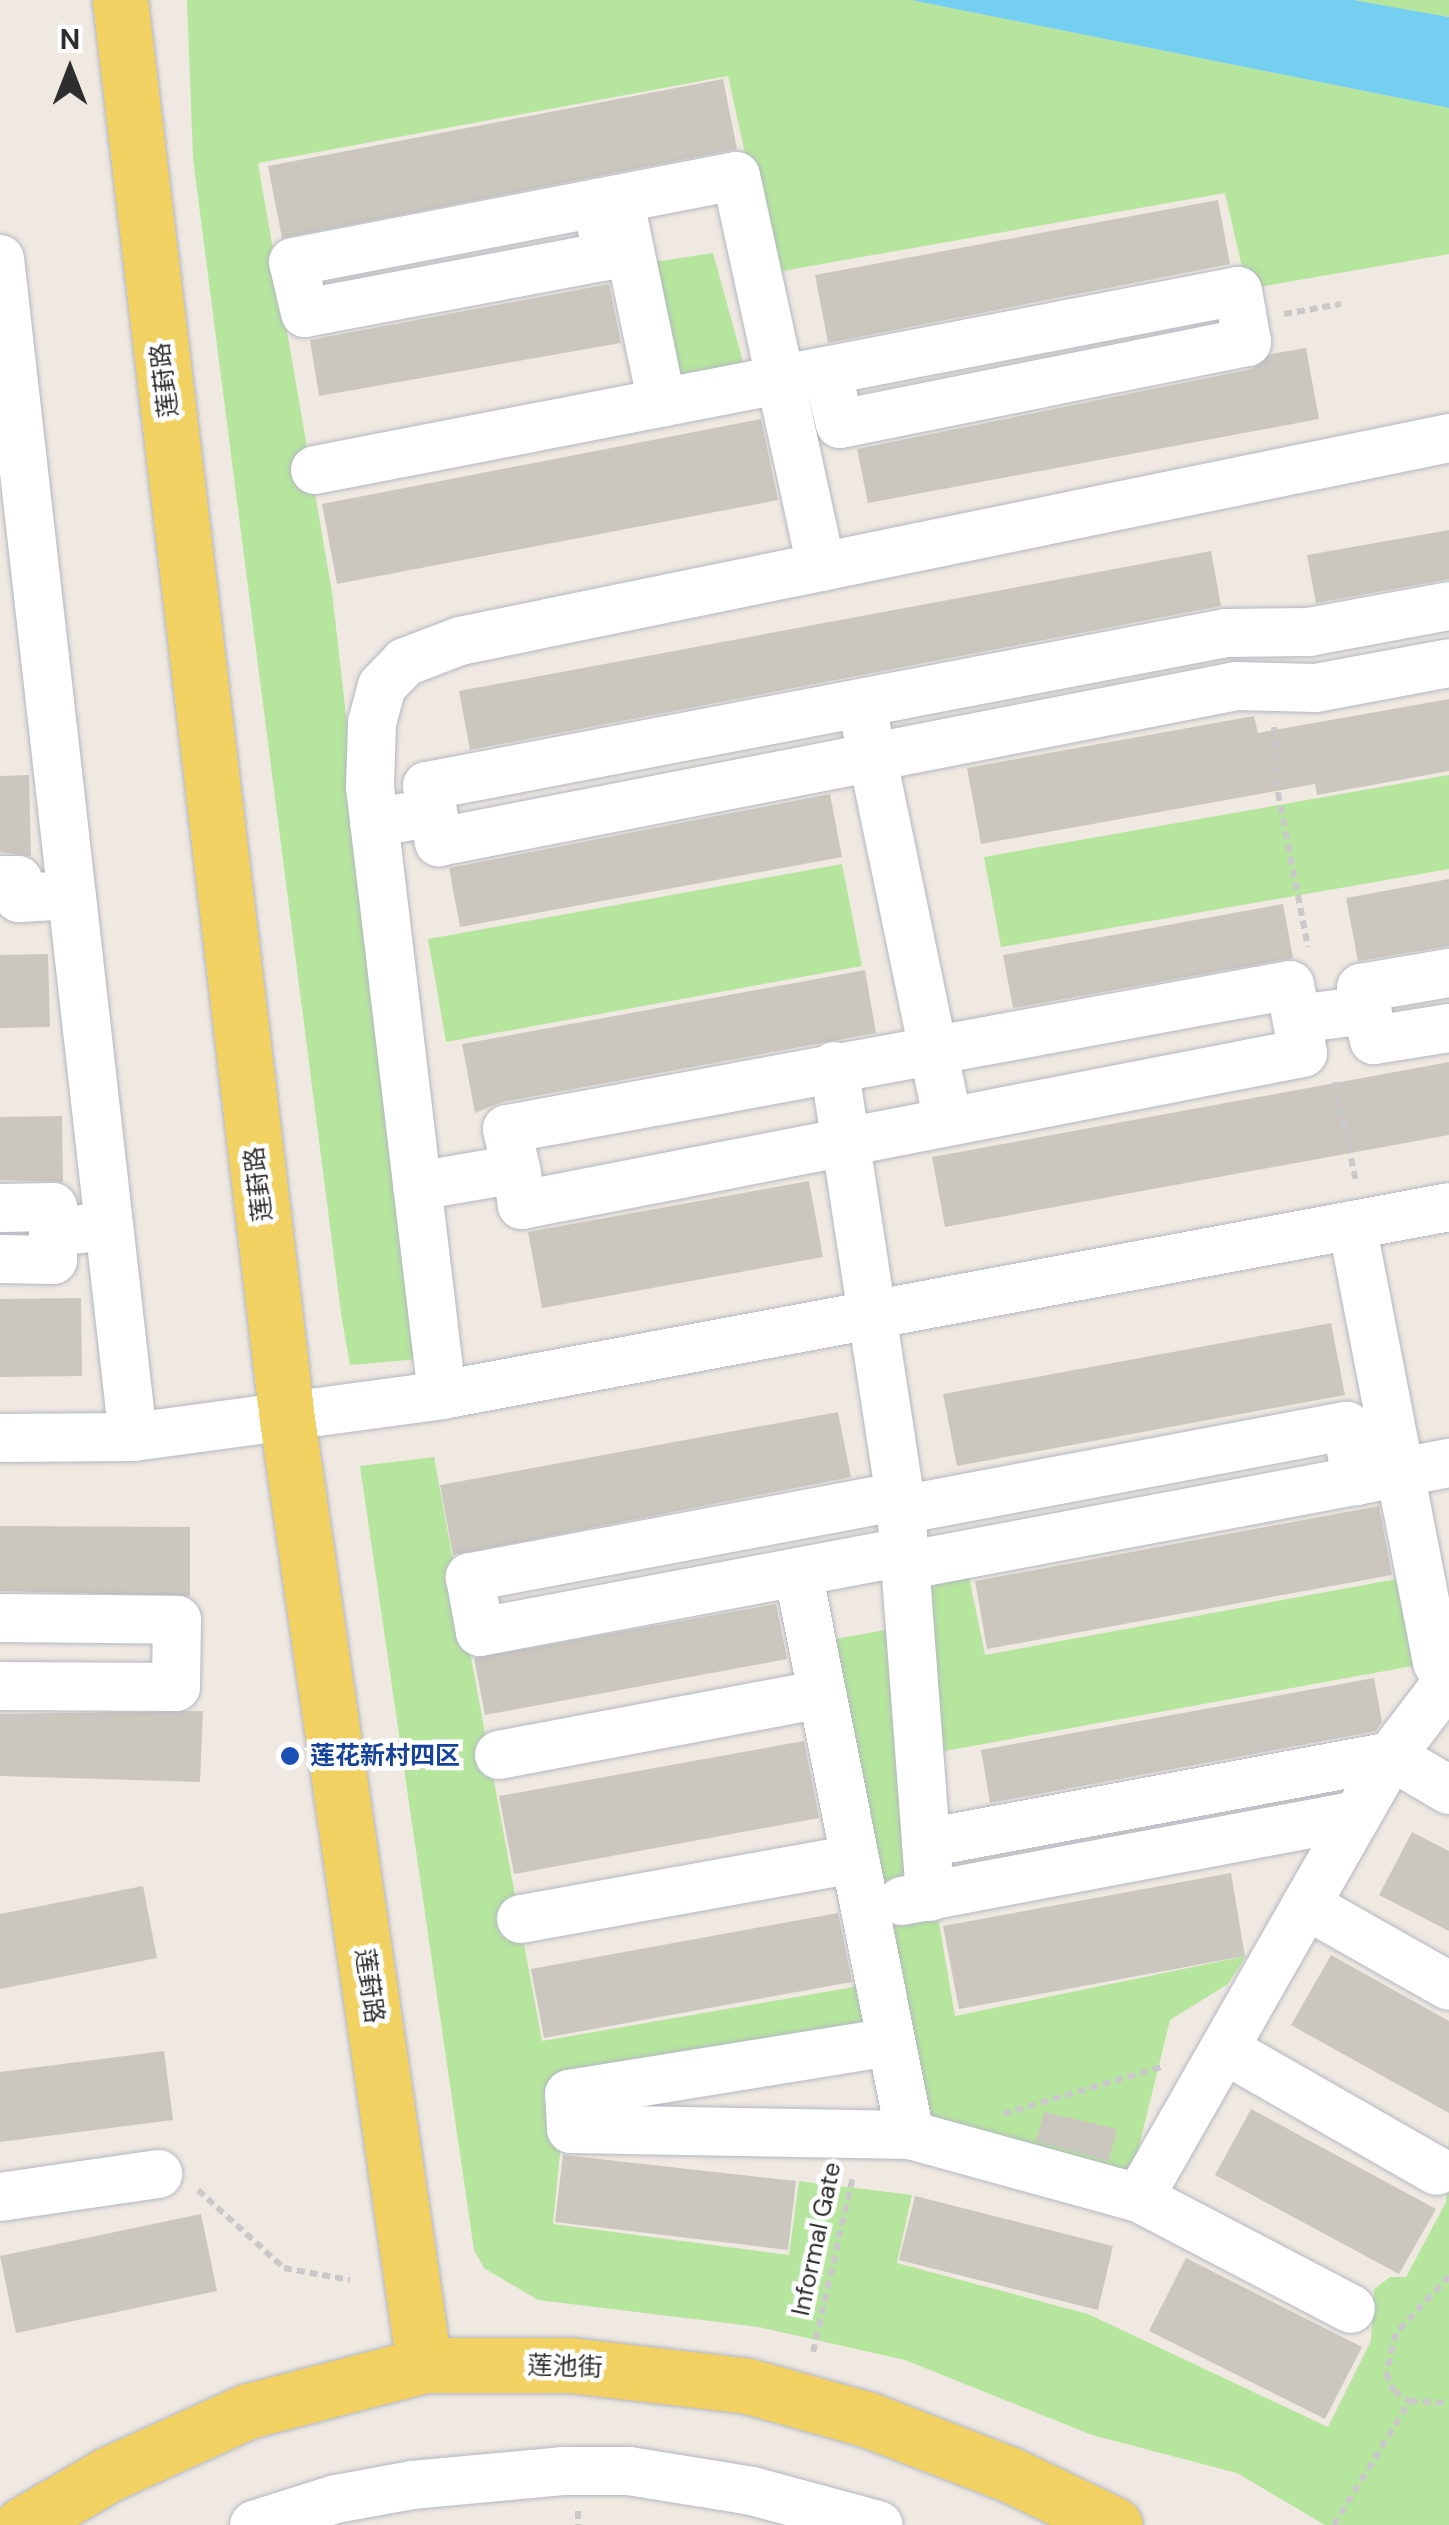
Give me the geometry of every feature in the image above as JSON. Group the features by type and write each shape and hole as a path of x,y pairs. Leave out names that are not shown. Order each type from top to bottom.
{"main road":[{"name":"莲葑路","path":"120,0 287,1419 424,2365"},
{"name":"莲池街","path":"22,2525 109,2474 248,2412 424,2365 570,2365 748,2386 869,2420 1011,2474 1115,2525"}],"street":[{"path":"608,201 606,256 305,313 292,262 736,176 821,567"},
{"path":"608,201 662,403"},
{"path":"0,259 17,564 72,895 133,1437"},
{"path":"315,470 827,372 840,424 1248,342 1243,320"},
{"path":"442,1394 374,823 372,723 382,686 405,662 460,641 1449,438"},
{"path":"1449,606 1308,632 1226,633 426,786 439,842 1236,686 1316,688 1449,663"},
{"path":"1266,632 1270,686"},
{"path":"862,702 948,1122"},
{"path":"654,742 664,798"},
{"path":"374,823 433,812"},
{"path":"6,901 72,895"},
{"path":"1449,973 1361,988 1374,1040 1449,1028"},
{"path":"1290,986 1303,1053 522,1205 507,1128 932,1048 1290,986"},
{"path":"1297,1019 1368,1010"},
{"path":"834,1066 876,1314 902,1531 930,1896"},
{"path":"417,1186 516,1169"},
{"path":"0,1208 53,1207 53,1260 0,1259"},
{"path":"0,1438 133,1437 287,1419 442,1394 1449,1207"},
{"path":"1139,2198 1391,1756 1448,1683 1378,1477 1352,1225"},
{"path":"53,1232 109,1226"},
{"path":"902,1531 798,1572 480,1632 470,1577 1378,1477 1449,1464"},
{"path":"798,1572 910,2135"},
{"path":"0,1618 176,1620 176,1687 0,1686"},
{"path":"499,1756 822,1694"},
{"path":"926,1843 1391,1756 1449,1790"},
{"path":"864,1908 1357,1815"},
{"path":"521,1919 855,1858"},
{"path":"1306,1905 1449,1986"},
{"path":"891,2042 569,2094 571,2129 910,2135 1139,2198 1350,2309"},
{"path":"1224,2048 1437,2170"},
{"path":"0,2197 158,2174"},
{"path":"254,2525 393,2489 562,2471 629,2471 752,2491 878,2525"}],"path":[{"path":"1243,320 1341,304"},
{"path":"996,2116 1224,2048"},
{"name":"Informal Gate","path":"814,2352 856,2135"},
{"path":"158,2174 204,2194 284,2268 350,2280"},
{"path":"1449,2276 1389,2350 1386,2373 1394,2391 1410,2400 1449,2402"},
{"path":"1334,2525 1410,2400"}],"green space":[{"path":"187,0 911,0 1449,108 1449,254 1247,289 1225,193 771,273 728,76 258,163 332,592 419,1359 350,1365 342,1320 193,158"},
{"path":"1353,0 1449,0 1449,17 1373,4"},
{"path":"713,253 748,380 681,390 655,262"},
{"path":"1449,775 1449,869 1001,947 984,857"},
{"path":"842,864 862,966 446,1042 428,939"},
{"path":"434,1457 542,2041 871,1984 881,2039 564,2112 553,2224 789,2255 799,2181 912,2195 897,2263 1088,2314 1328,2427 1371,2341 1374,2289 1390,2277 1406,2277 1446,2202 1449,2135 1449,2525 1325,2525 1237,2473 1092,2435 905,2360 759,2327 538,2300 484,2268 474,2250 360,1466"},
{"path":"968,1572 985,1655 1402,1578 1418,1665 934,1753 914,1580"},
{"path":"901,1627 923,1888 868,1898 819,1642"},
{"path":"936,1905 955,2016 1246,1956 1228,1984 1170,2020 1130,2183 914,2127 871,1916"}],"water":[{"path":"911,0 1353,0 1449,17 1449,108"}],"building":[{"path":"723,79 737,149 282,238 268,166"},
{"path":"1218,200 1230,264 828,343 815,275"},
{"path":"609,284 621,343 319,396 310,340"},
{"path":"1306,348 1319,419 868,503 857,449 1252,369 1271,354"},
{"path":"761,419 778,500 337,584 322,504"},
{"path":"1449,530 1449,579 1316,603 1307,555"},
{"path":"1211,551 1221,606 470,750 459,691"},
{"path":"1449,699 1449,771 1317,795 1315,784 981,844 967,768 1254,716 1258,733"},
{"path":"29,775 31,856 0,852 0,776"},
{"path":"830,794 842,857 460,927 449,868"},
{"path":"1449,879 1449,946 1358,961 1346,898"},
{"path":"1283,904 1293,958 1013,1008 1003,955"},
{"path":"48,954 50,1027 0,1028 0,955"},
{"path":"865,970 876,1033 502,1102 475,1113 462,1044"},
{"path":"1449,1062 1449,1135 945,1227 932,1157"},
{"path":"62,1116 63,1182 0,1180 0,1117"},
{"path":"809,1181 823,1257 542,1308 528,1232"},
{"path":"81,1298 82,1376 0,1377 0,1299"},
{"path":"1331,1323 1345,1395 957,1466 943,1394"},
{"path":"838,1412 851,1477 453,1555 440,1485"},
{"path":"1379,1506 1392,1575 987,1649 975,1581"},
{"path":"0,1526 190,1527 190,1596 0,1591"},
{"path":"776,1604 787,1659 485,1715 474,1658"},
{"path":"1374,1678 1382,1722 1376,1731 990,1803 981,1750"},
{"path":"203,1711 200,1782 0,1776 0,1714"},
{"path":"804,1741 819,1818 514,1874 499,1796"},
{"path":"1412,1832 1449,1851 1449,1931 1379,1895"},
{"path":"1231,1873 1245,1956 959,2009 943,1926"},
{"path":"143,1886 157,1958 0,1989 0,1914"},
{"path":"838,1913 852,1982 544,2038 531,1969"},
{"path":"1331,1955 1449,2021 1449,2113 1291,2025"},
{"path":"164,2051 173,2120 0,2142 0,2072"},
{"path":"1251,2109 1436,2209 1399,2274 1215,2175"},
{"path":"1044,2112 1117,2129 1109,2161 1036,2141"},
{"path":"563,2155 796,2181 788,2250 555,2222"},
{"path":"915,2196 1113,2246 1098,2310 899,2260"},
{"path":"201,2214 217,2291 16,2333 0,2256"},
{"path":"1186,2258 1362,2347 1325,2419 1149,2331"}],"place":[{"name":"莲花新村四区","path":"290,1756"}]}
